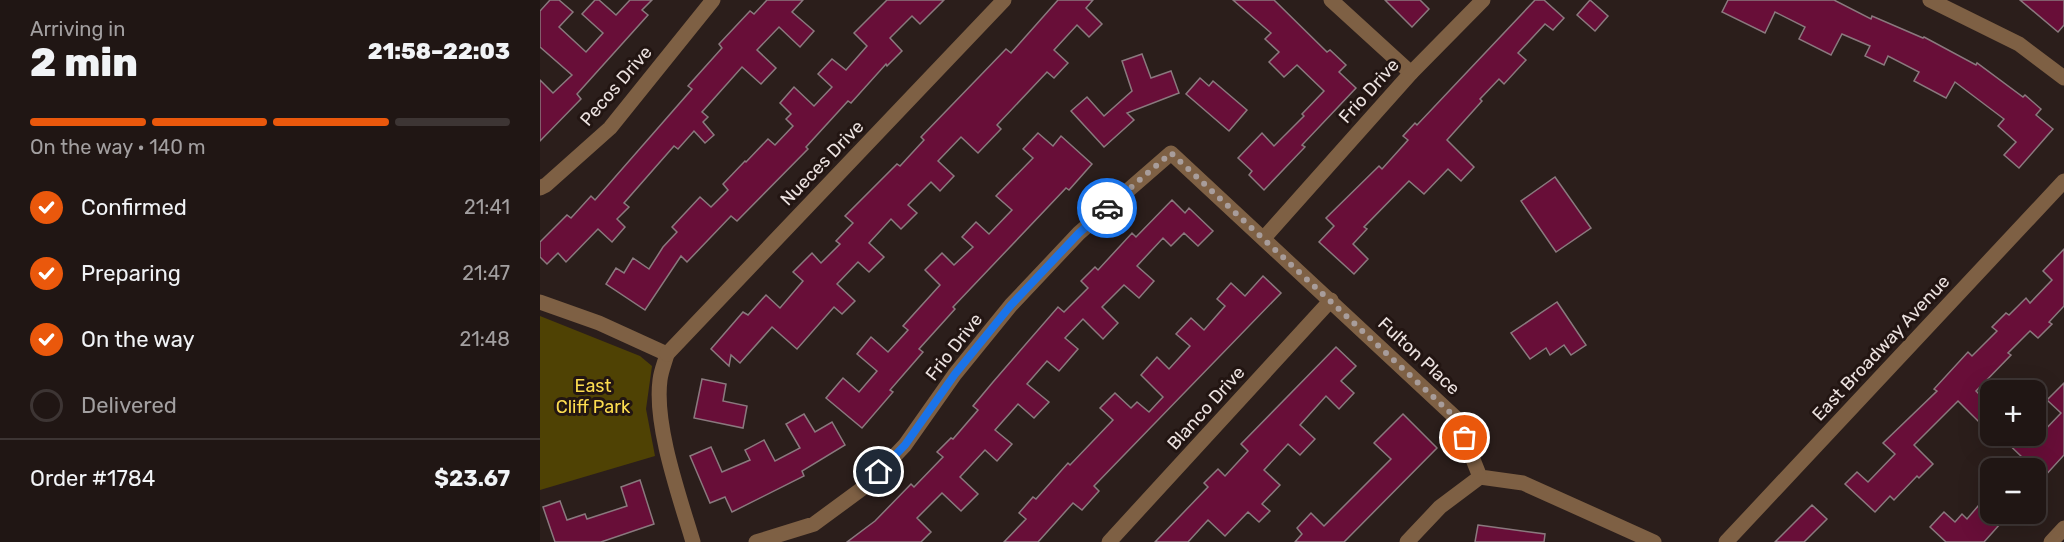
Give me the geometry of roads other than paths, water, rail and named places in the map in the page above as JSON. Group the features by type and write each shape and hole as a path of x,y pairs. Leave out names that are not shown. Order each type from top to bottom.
{"street":[{"name":"Pecos Drive","path":"540,188 609,128 713,0"},
{"name":"Nueces Drive","path":"667,354 1004,0"},
{"path":"1331,0 1411,73"},
{"name":"Frio Drive","path":"1264,238 1411,73 1483,0"},
{"path":"1930,0 2019,44 2064,78"},
{"name":"Frio Drive","path":"756,542 814,525 867,485 905,445 955,374 1011,305 1079,233 1171,153"},
{"name":"Fulton Place","path":"1171,153 1457,419 1480,477"},
{"name":"East Broadway Avenue","path":"1726,542 2064,181"},
{"name":"Blanco Drive","path":"1109,542 1331,300"},
{"path":"540,302 599,323 667,354 660,381 661,413 668,455 693,542"},
{"path":"1407,542 1440,507 1480,477 1523,483 1654,542"},
{"path":"2051,542 2064,528"}],"park label":[{"name":"East Cliff Park","path":"593,396"}]}
